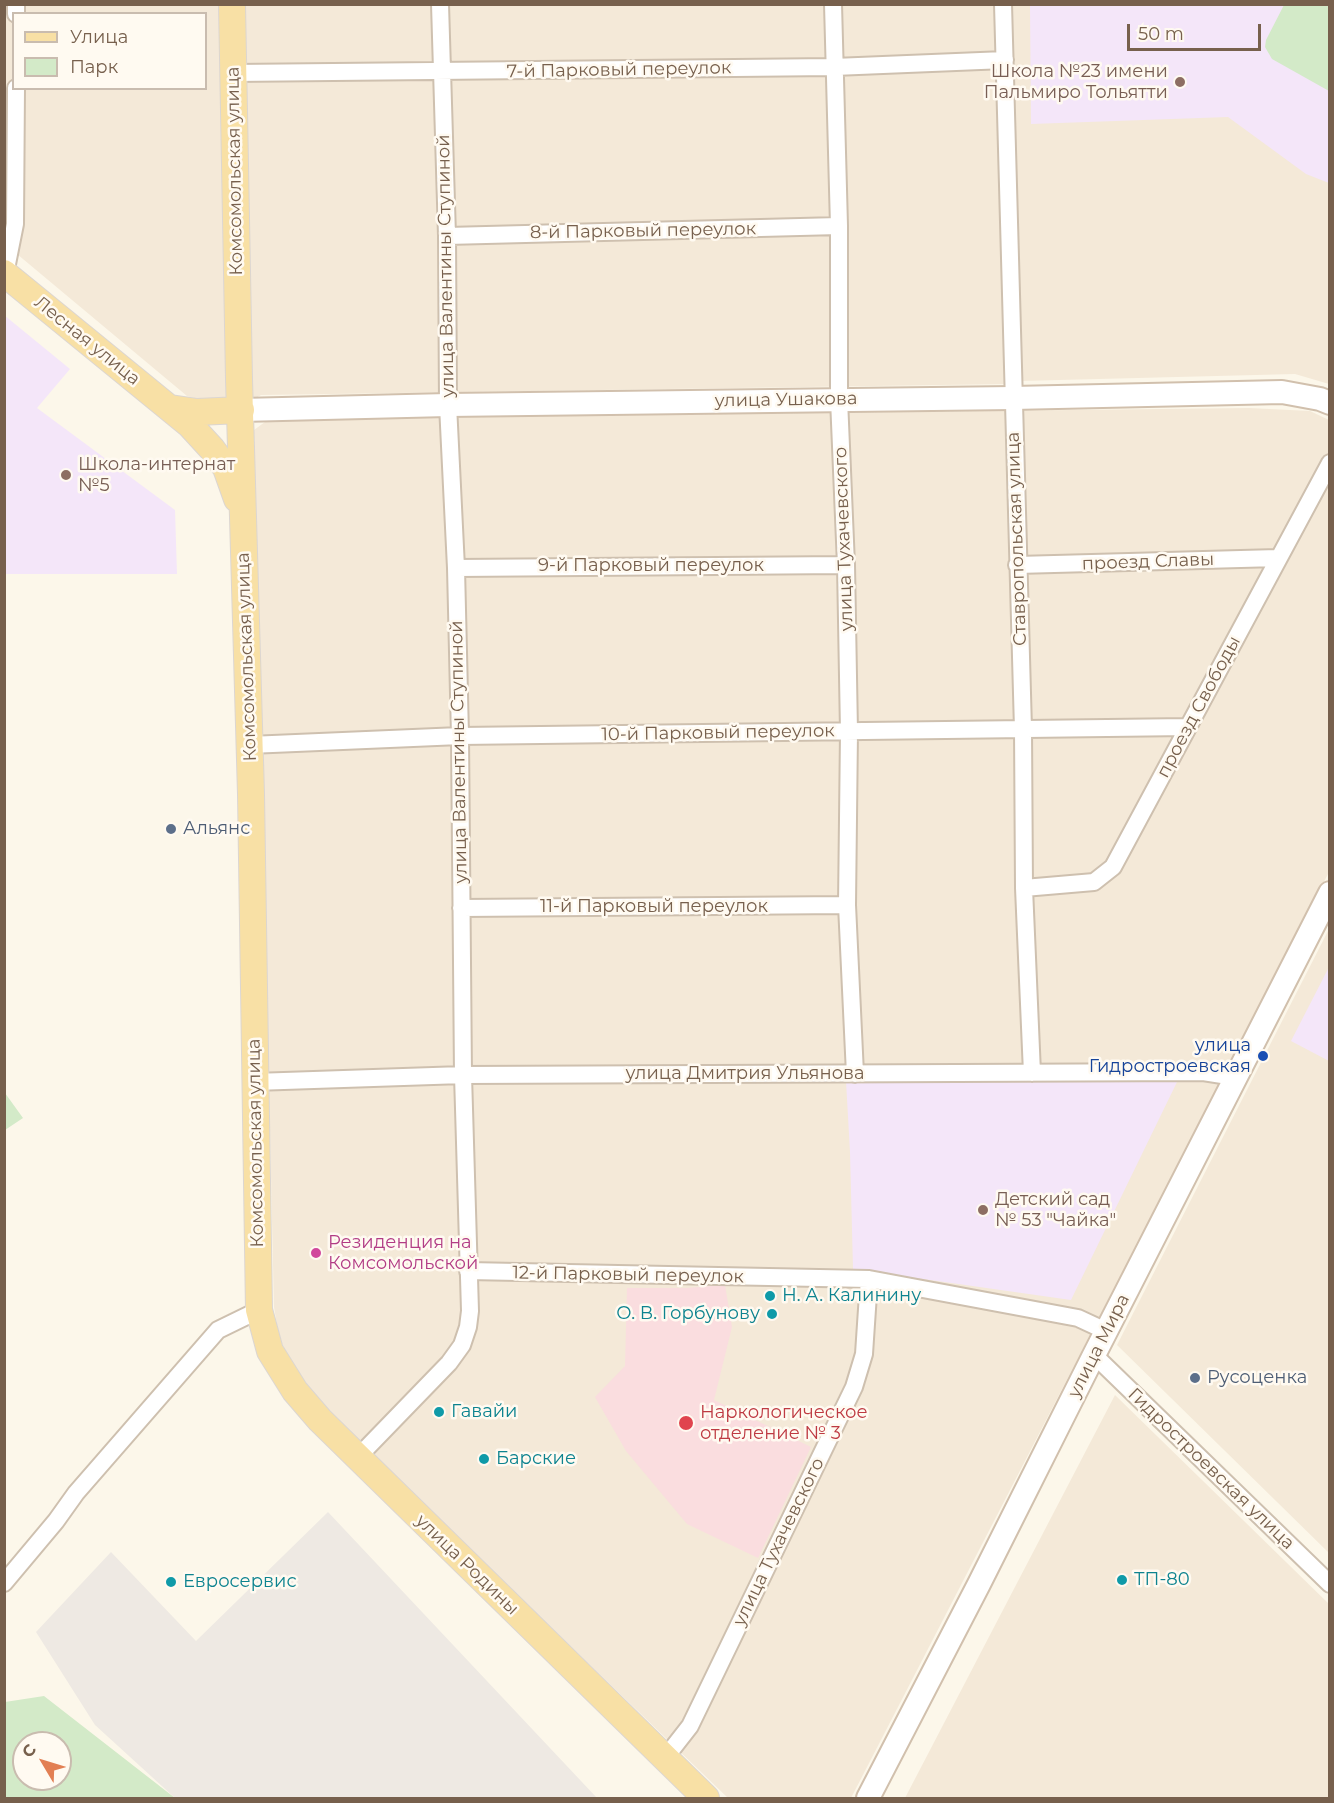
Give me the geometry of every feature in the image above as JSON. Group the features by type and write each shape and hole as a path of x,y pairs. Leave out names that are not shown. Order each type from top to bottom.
{"main road":[{"name":"Комсомольская улица","path":"232,4 259,1310"},
{"name":"Лесная улица","path":"5,273 170,408 212,449 226,468 236,495 244,535"},
{"path":"170,408 197,412 240,410"},
{"name":"улица Родины","path":"259,1310 270,1351 295,1391 320,1420 706,1798"}],"street":[{"name":"улица Валентины Ступиной","path":"357,1458 449,1363 462,1345 469,1319 463,1076 460,736 456,568 448,405 447,236 440,4"},
{"name":"улица Тухачевского","path":"833,4 849,732 847,905 855,1074"},
{"name":"Ставропольская улица","path":"1004,4 1023,729 1024,888 1032,1072"},
{"name":"7-й Парковый переулок","path":"233,74 834,67 1005,60"},
{"path":"5,273 15,224 16,90"},
{"name":"8-й Парковый переулок","path":"447,236 839,226"},
{"name":"улица Ушакова","path":"240,410 1282,392 1320,399 1329,403"},
{"name":"проезд Свободы","path":"1024,888 1094,882 1113,867 1329,463"},
{"name":"проезд Славы","path":"1017,565 1278,558"},
{"name":"9-й Парковый переулок","path":"456,568 846,565"},
{"name":"10-й Парковый переулок","path":"249,745 460,736 1188,727"},
{"name":"улица Мира","path":"868,1798 1329,893"},
{"name":"11-й Парковый переулок","path":"461,908 847,905"},
{"name":"улица Дмитрия Ульянова","path":"254,1082 463,1076 1032,1072 1203,1072 1235,1077"},
{"name":"12-й Парковый переулок","path":"468,1271 869,1279 1078,1318 1106,1331"},
{"name":"улица Тухачевского","path":"664,1758 690,1725 854,1387 864,1354 869,1279"},
{"path":"4,1582 57,1521 76,1493 218,1330 259,1310"},
{"name":"Гидростроевская улица","path":"1094,1354 1329,1584"}],"shaded area":[{"path":"4,5 221,5 235,410 187,396 5,244"},
{"path":"236,5 997,5 1007,384 261,395 243,406"},
{"path":"1009,5 1329,5 1329,384 1295,374 1020,381"},
{"name":"Школа №23 имени Пальмиро Тольятти","path":"1030,5 1329,5 1329,183 1306,174 1228,117 1031,124"},
{"name":"Школа-интернат №5","path":"4,315 70,369 37,408 175,510 177,574 5,574"},
{"path":"1249,408 1310,411 1329,420 1329,872 851,1798 728,1798 339,1423 307,1389 293,1368 279,1337 274,1307 254,430 269,419"},
{"path":"1329,929 1329,1553 1117,1345"},
{"path":"1329,967 1330,1061 1291,1041"},
{"name":"Детский сад № 53 \"Чайка\"","path":"846,1081 1177,1082 1071,1300 853,1269"},
{"name":"Наркологическое отделение № 3","path":"725,1285 732,1327 714,1400 811,1447 758,1558 687,1524 626,1451 595,1397 625,1366 627,1288 686,1288"},
{"path":"1115,1395 1329,1604 1329,1798 905,1798"},
{"path":"328,1512 597,1798 175,1798 95,1725 36,1632 111,1552 196,1641"}],"green space":[{"path":"1284,5 1330,5 1329,91 1272,59 1265,47 1266,40"},
{"path":"5,1093 23,1118 4,1130"},
{"path":"44,1696 175,1798 5,1798 5,1702"}],"place":[{"name":"Школа №23 имени Пальмиро Тольятти","path":"1180,82"},
{"name":"Школа-интернат №5","path":"66,475"},
{"name":"Альянс","path":"171,829"},
{"name":"улица Гидростроевская","path":"1263,1056"},
{"name":"Детский сад № 53 \"Чайка\"","path":"983,1210"},
{"name":"Резиденция на Комсомольской","path":"316,1253"},
{"name":"Н. А. Калинину","path":"770,1296"},
{"name":"О. В. Горбунову","path":"772,1314"},
{"name":"Русоценка","path":"1195,1378"},
{"name":"Гавайи","path":"439,1412"},
{"name":"Наркологическое отделение № 3","path":"686,1423"},
{"name":"Барские","path":"484,1459"},
{"name":"ТП-80","path":"1122,1580"},
{"name":"Евросервис","path":"171,1582"}]}
